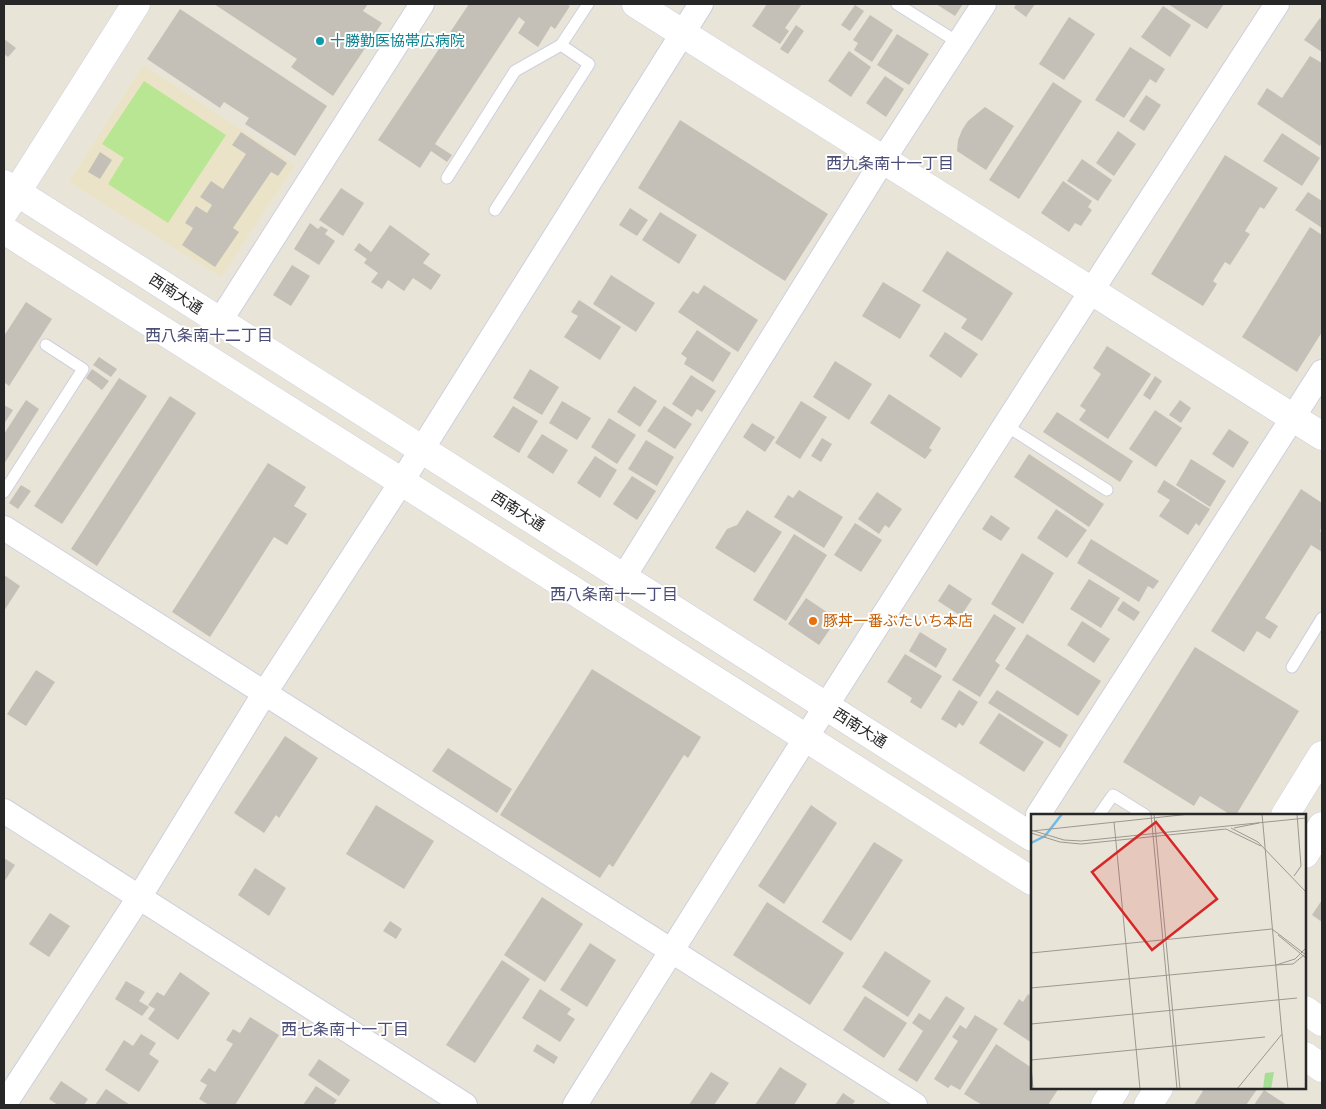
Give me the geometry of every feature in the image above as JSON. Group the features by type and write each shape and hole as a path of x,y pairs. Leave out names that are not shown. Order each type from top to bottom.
{"street":[{"path":"8,196 136,4"},
{"path":"220,322 422,4"},
{"path":"636,4 1322,436"},
{"path":"8,1102 140,896 264,694 402,481 701,4"},
{"path":"623,578 883,160 984,4"},
{"path":"574,1105 1090,291 1276,4"},
{"name":"西南大通","path":"8,196 220,322 826,707 1031,827"},
{"path":"4,230 1031,880"},
{"path":"1041,814 1322,372"},
{"path":"4,528 915,1105"},
{"path":"1286,814 1322,755"},
{"path":"4,811 466,1105"},
{"path":"1306,1011 1322,1022"},
{"path":"1306,1057 1322,1068"},
{"path":"1105,1105 1115,1089"},
{"path":"1148,1105 1158,1089"}],"lane":[{"path":"447,178 515,71 561,46 588,4"},
{"path":"897,4 958,44"},
{"path":"495,210 589,64 561,46"},
{"path":"4,492 83,369 46,345"},
{"path":"1005,425 1107,490"},
{"path":"1292,666 1322,618"},
{"path":"1100,814 1113,795 1143,814"}],"shaded area":[{"path":"143,65 295,165 221,277 69,182"}],"green space":[{"path":"144,81 226,135 168,223 108,184 124,158 102,144"}],"building":[{"name":"十勝勤医協帯広病院","path":"214,4 368,4 363,11 382,23 333,96 291,67 297,59"},
{"path":"469,4 566,4 570,6 555,29 551,26 538,47 518,33 525,22 519,17 435,144 452,155 447,162 431,151 420,168 378,140"},
{"path":"767,4 802,4 785,28 789,31 780,44 752,26"},
{"path":"936,4 963,4 955,16"},
{"path":"1016,4 1035,4 1026,17 1014,8"},
{"path":"1168,4 1224,4 1207,29"},
{"path":"855,5 864,11 850,31 841,25"},
{"path":"1163,6 1191,25 1170,57 1141,37"},
{"path":"180,9 327,106 295,156 245,124 249,118 224,102 220,108 147,59"},
{"path":"870,15 893,30 872,62 854,50 858,43 853,40"},
{"path":"1069,17 1095,34 1064,80 1039,64"},
{"path":"1320,18 1322,20 1322,52 1304,40"},
{"path":"796,25 804,31 788,54 780,49"},
{"path":"897,34 929,54 909,85 877,65"},
{"path":"4,39 16,48 8,57 4,54"},
{"path":"1130,47 1165,69 1156,83 1150,79 1124,118 1095,100"},
{"path":"849,51 871,67 851,97 828,81"},
{"path":"1310,56 1322,63 1322,142 1320,146 1257,104 1267,88 1282,98"},
{"path":"885,76 904,89 886,117 866,103"},
{"path":"1053,82 1082,101 1019,199 989,180"},
{"path":"1146,95 1161,105 1144,131 1129,121"},
{"path":"985,107 1014,126 986,170 957,151 958,140 962,130 968,121"},
{"path":"680,120 828,214 785,281 638,188"},
{"path":"1118,131 1136,144 1114,176 1096,163"},
{"path":"241,132 287,163 278,176 271,172 233,228 239,232 215,267 182,245 193,228 185,223 196,206 207,213 212,205 200,197 211,181 223,189 246,154 232,145"},
{"path":"1282,133 1320,158 1302,186 1263,161"},
{"path":"100,152 112,160 100,179 88,172"},
{"path":"1225,155 1278,188 1264,209 1260,207 1245,231 1250,234 1230,265 1225,262 1213,281 1217,284 1203,306 1151,274"},
{"path":"1082,159 1112,180 1098,201 1067,181"},
{"path":"1063,181 1092,201 1088,207 1092,210 1081,226 1075,223 1069,232 1041,213"},
{"path":"341,188 364,203 343,236 319,220"},
{"path":"1308,192 1322,201 1322,228 1295,210"},
{"path":"630,208 648,220 637,236 619,225"},
{"path":"660,212 697,235 679,264 642,240"},
{"path":"310,223 318,229 321,226 328,230 325,234 335,241 319,265 294,249"},
{"path":"390,225 430,254 423,263 441,275 431,290 413,278 404,291 388,280 382,289 371,282 378,273 364,263 367,259 354,250 359,243 371,252"},
{"path":"1310,227 1322,235 1322,332 1297,372 1242,337"},
{"path":"947,251 1013,293 982,341 961,328 967,319 922,291"},
{"path":"292,265 310,276 291,306 273,295"},
{"path":"611,275 655,303 636,332 593,304"},
{"path":"883,282 921,305 900,339 862,316"},
{"path":"704,285 758,320 738,352 678,312 693,291 698,294"},
{"path":"579,300 621,327 600,360 564,337 578,316 571,312"},
{"path":"26,302 52,319 9,386 4,382 4,336"},
{"path":"697,330 731,353 713,382 684,364 687,358 681,354"},
{"path":"945,332 978,354 961,378 929,356"},
{"path":"1107,346 1151,374 1108,439 1079,420 1086,410 1080,406 1101,374 1093,368"},
{"path":"99,357 117,369 111,377 93,365"},
{"path":"835,361 872,384 849,420 813,397"},
{"path":"92,369 109,381 102,390 86,378"},
{"path":"530,369 559,387 542,415 513,398"},
{"path":"691,375 716,391 702,412 697,409 692,417 672,404"},
{"path":"1155,376 1162,381 1150,400 1143,395"},
{"path":"119,378 147,396 62,524 34,506"},
{"path":"634,386 657,401 640,427 617,412"},
{"path":"889,394 941,428 929,448 932,450 925,459 870,423"},
{"path":"170,396 196,413 97,566 71,549"},
{"path":"26,400 39,409 4,464 4,434"},
{"path":"1180,400 1191,408 1181,423 1169,415"},
{"path":"562,401 591,418 577,440 549,423"},
{"path":"801,401 827,417 800,459 775,443"},
{"path":"4,405 13,410 4,424"},
{"path":"513,406 538,421 519,453 493,437"},
{"path":"664,406 692,424 675,449 647,431"},
{"path":"1155,410 1182,428 1156,467 1129,449"},
{"path":"1057,412 1133,461 1120,482 1043,432"},
{"path":"609,418 636,435 617,464 591,447"},
{"path":"752,423 775,437 765,452 743,437"},
{"path":"1229,429 1249,442 1233,468 1212,454"},
{"path":"542,434 568,450 553,474 527,457"},
{"path":"822,438 832,444 821,462 811,456"},
{"path":"646,440 674,457 657,486 628,469"},
{"path":"1029,454 1104,504 1089,527 1014,477"},
{"path":"595,456 617,470 600,498 577,483"},
{"path":"1191,459 1226,481 1210,507 1176,485"},
{"path":"268,463 306,487 294,506 307,514 287,545 274,537 210,637 172,612"},
{"path":"632,476 656,491 637,520 613,504"},
{"path":"1164,480 1210,509 1199,526 1196,523 1188,535 1159,516 1170,500 1157,492"},
{"path":"21,485 31,491 18,509 9,503"},
{"path":"1301,489 1322,503 1322,527 1320,531 1322,533 1322,552 1311,545 1265,618 1278,626 1270,639 1257,631 1244,652 1211,631"},
{"path":"799,490 843,517 824,548 774,517 788,495 793,498"},
{"path":"877,492 902,509 889,528 885,525 879,534 858,519"},
{"path":"1056,509 1087,530 1067,558 1037,538"},
{"path":"747,510 782,532 755,573 715,548 727,529 737,525"},
{"path":"991,515 1010,528 1001,541 982,529"},
{"path":"855,523 882,540 861,572 834,555"},
{"path":"794,534 827,555 786,621 753,600"},
{"path":"1091,539 1159,581 1153,589 1148,586 1139,602 1077,563"},
{"path":"1022,553 1054,573 1023,624 991,604"},
{"path":"4,575 20,586 4,611"},
{"path":"1089,579 1120,598 1101,628 1070,609"},
{"path":"949,584 972,599 961,616 938,601"},
{"name":"豚丼一番ぶたいち本店","path":"806,598 837,619 819,645 788,624"},
{"path":"1123,601 1140,612 1134,621 1117,610"},
{"path":"994,614 1016,628 995,661 1000,665 980,697 952,680"},
{"path":"1082,621 1110,639 1094,663 1067,645"},
{"path":"920,632 947,649 936,668 909,651"},
{"path":"1027,634 1101,681 1078,716 1005,669"},
{"path":"1195,647 1299,711 1237,814 1229,814 1200,796 1194,806 1123,762"},
{"path":"905,654 942,676 921,709 910,702 912,698 887,682"},
{"path":"592,669 701,737 688,758 684,755 613,867 609,864 600,878 500,815"},
{"path":"36,670 55,682 26,726 7,714"},
{"path":"959,690 978,702 963,726 959,723 956,728 941,719"},
{"path":"997,690 1068,735 1060,748 988,703"},
{"path":"999,713 1044,742 1024,772 979,743"},
{"path":"285,736 318,758 279,818 276,815 264,833 234,813"},
{"path":"448,748 512,789 497,813 432,771"},
{"path":"376,805 434,841 404,889 346,854"},
{"path":"811,805 837,823 784,904 758,886"},
{"path":"874,842 903,860 851,941 822,922"},
{"path":"4,858 15,865 4,882"},
{"path":"255,868 286,888 269,916 238,895"},
{"path":"542,897 583,924 545,982 504,955"},
{"path":"1322,900 1322,922 1312,915"},
{"path":"767,902 844,953 810,1005 733,955"},
{"path":"50,913 70,926 49,957 29,944"},
{"path":"390,921 402,929 396,939 383,931"},
{"path":"590,943 616,960 587,1007 560,990"},
{"path":"885,951 931,981 908,1017 862,987"},
{"path":"502,960 530,979 475,1063 446,1045"},
{"path":"180,972 210,993 178,1040 148,1019 155,1009 148,1005 157,992 164,996"},
{"path":"126,981 145,992 139,1001 149,1007 142,1016 115,999"},
{"path":"540,989 571,1009 567,1014 575,1019 560,1042 522,1018"},
{"path":"1028,994 1031,996 1031,1042 1003,1024 1019,999 1023,1002"},
{"path":"865,996 907,1023 884,1058 843,1030"},
{"path":"946,996 965,1008 917,1082 898,1070 923,1031 912,1023 919,1013 930,1020"},
{"path":"975,1015 998,1029 960,1090 951,1085 948,1088 934,1079 958,1041 952,1037 960,1025 966,1029"},
{"path":"250,1017 279,1035 235,1105 209,1105 199,1099 207,1085 200,1081 209,1068 215,1072 233,1044 226,1040 233,1029 240,1033"},
{"path":"141,1034 156,1043 149,1054 159,1061 139,1092 105,1070 124,1040 133,1046"},
{"path":"537,1044 558,1057 554,1064 533,1051"},
{"path":"996,1044 1031,1067 1031,1089 1058,1089 1048,1105 982,1105 964,1094"},
{"path":"319,1059 350,1080 339,1096 308,1075"},
{"path":"780,1067 807,1084 794,1105 755,1105"},
{"path":"711,1072 729,1083 714,1105 689,1105"},
{"path":"61,1081 88,1099 84,1105 58,1105 49,1099"},
{"path":"316,1086 337,1100 333,1105 303,1105"},
{"path":"106,1089 130,1105 95,1105"},
{"path":"1200,1089 1257,1089 1246,1105 1194,1105 1203,1091"},
{"path":"1264,1090 1287,1105 1254,1105"},
{"path":"843,1093 855,1101 852,1105 835,1105"}],"place":[{"name":"十勝勤医協帯広病院","path":"320,41"},
{"name":"豚丼一番ぶたいち本店","path":"813,621"}],"district":[{"name":"西九条南十一丁目","path":"890,163"},
{"name":"西八条南十二丁目","path":"209,335"},
{"name":"西八条南十一丁目","path":"614,594"},
{"name":"西七条南十一丁目","path":"345,1029"}]}
